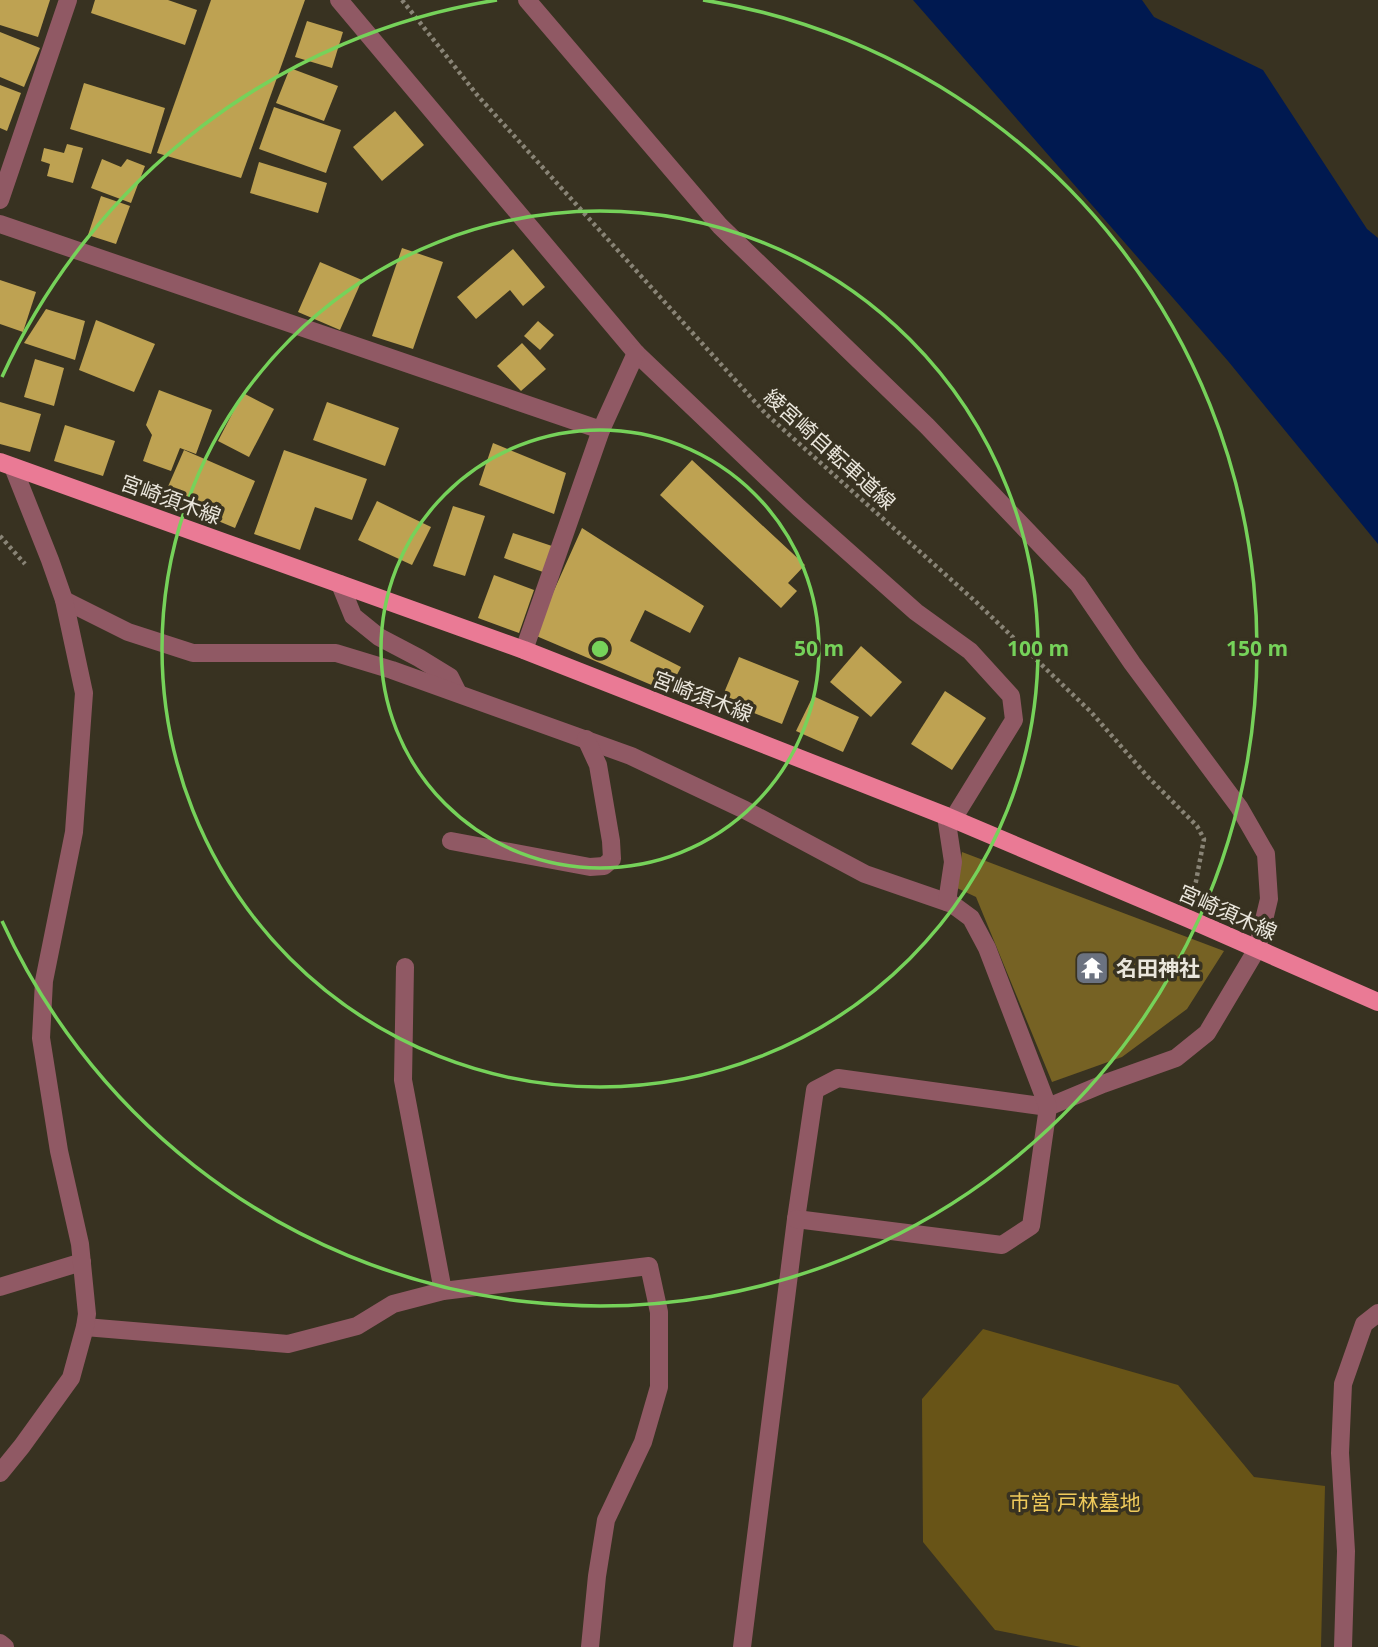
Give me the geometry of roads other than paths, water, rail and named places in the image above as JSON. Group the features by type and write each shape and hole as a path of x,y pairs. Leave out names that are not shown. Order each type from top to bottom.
{"main road":[{"name":"宮崎須木線","path":"6,464 524,650 949,817 1378,1002"}],"street":[{"path":"0,200 8,151 68,0"},
{"path":"339,0 636,353 799,508 916,612 970,651 1011,696 1014,720 949,817 953,862 947,902"},
{"path":"527,0 720,226 927,426 1078,584 1132,663 1239,807 1266,854 1269,900 1256,950 1207,1033 1176,1058 1048,1107 838,1078 815,1090 741,1647"},
{"path":"0,224 601,430"},
{"path":"524,650 601,430 636,353"},
{"path":"0,1474 71,1378 87,1314 80,1244 59,1150 41,1038 44,981 74,832 84,693 64,600 50,560 6,464"},
{"path":"340,584 353,615 379,638 419,657 450,677 458,693"},
{"path":"64,600 128,632 193,653 336,653 393,670 631,756 745,810 865,874 952,904 971,918 986,948 1048,1107 1031,1226 1002,1245 796,1219"},
{"path":"451,841 590,867 604,866 612,859 611,841 598,765 586,739"},
{"path":"405,967 403,1080 443,1291"},
{"path":"0,1287 82,1262"},
{"path":"85,1327 288,1344 357,1326 393,1304 443,1291 649,1266 659,1312 659,1387 643,1442 606,1520 590,1647"},
{"path":"1343,1647 1346,1551 1340,1452 1343,1384 1364,1324 1378,1313"},
{"path":"0,1643 5,1647"}],"water":[{"path":"913,0 1142,0 1154,17 1263,70 1367,229 1378,238 1378,544 1228,361"}],"place":[{"name":"名田神社","path":"1092,968"}],"park label":[{"name":"市営 戸林墓地","path":"1075,1502"}]}
